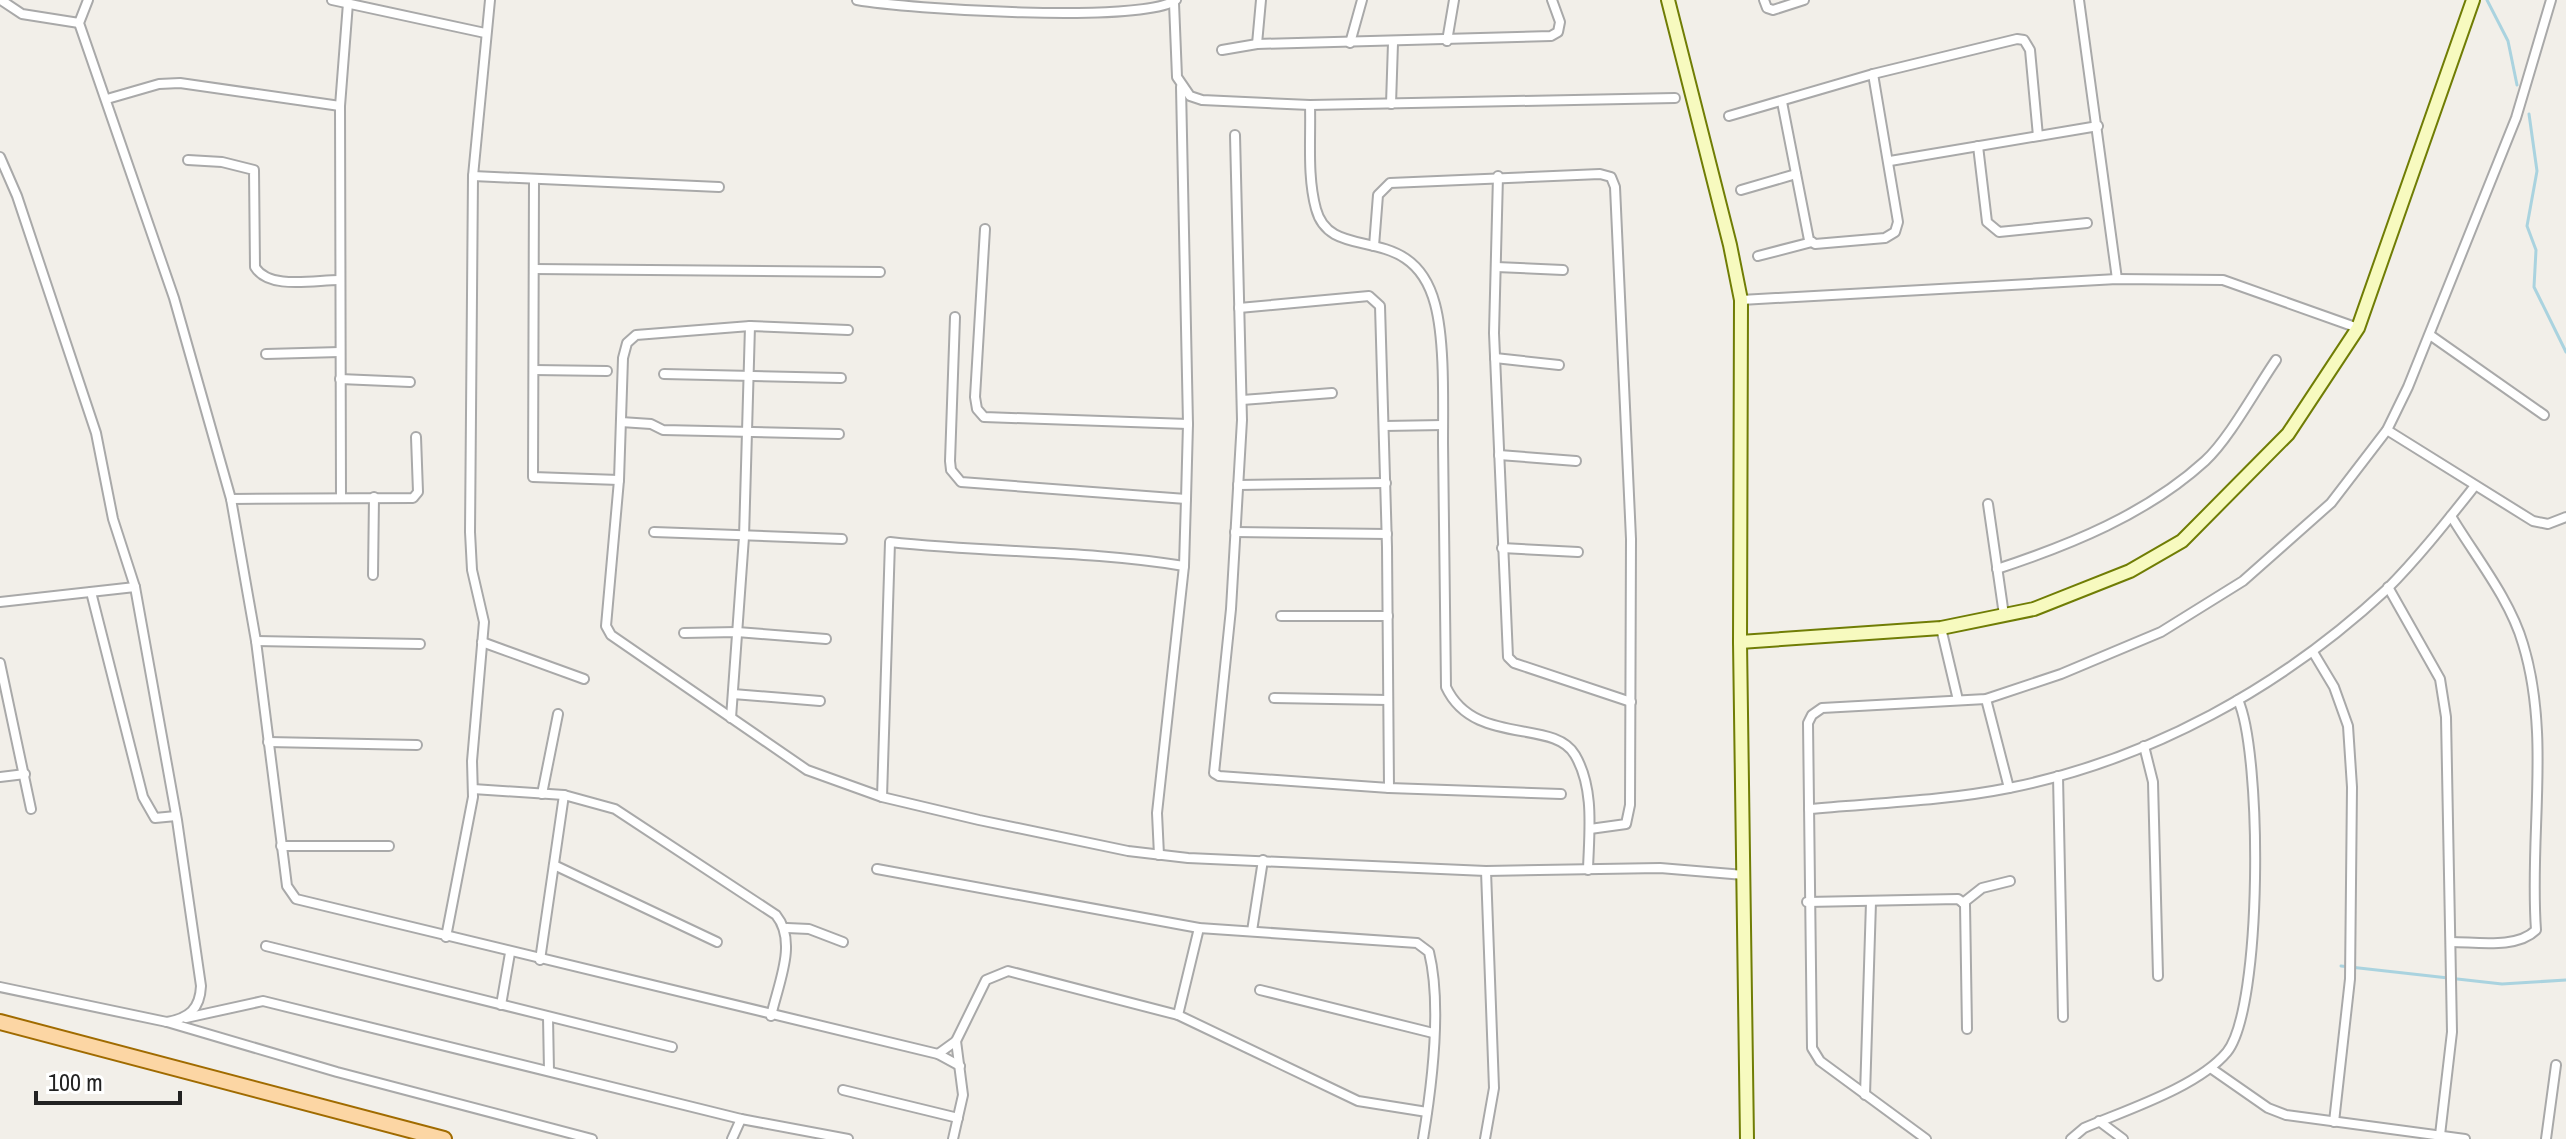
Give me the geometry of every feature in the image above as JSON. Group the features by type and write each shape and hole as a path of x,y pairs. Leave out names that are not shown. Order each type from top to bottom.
{"main road":[{"path":"0,1022 444,1139"}],"street":[{"path":"1,0 22,14 79,23"},
{"path":"88,0 79,23 174,298 231,499 256,641 287,886 296,899 938,1054 960,1066"},
{"path":"332,0 485,33"},
{"path":"446,937 473,789 484,622 472,570 470,532 473,176 490,0"},
{"path":"857,0 1022,12 1122,11 1175,1 1177,77 1181,87 1188,424 1184,566 1157,813 1159,855"},
{"path":"1257,44 1261,0"},
{"path":"1350,43 1362,0"},
{"path":"1447,41 1454,0"},
{"path":"1222,50 1257,44 1393,43 1551,36 1558,32 1560,22 1552,0"},
{"path":"1668,0 1741,300 1740,642 1747,1139"},
{"path":"1764,0 1767,8 1773,10 1804,0"},
{"path":"2079,0 2117,279"},
{"path":"1740,642 1941,628 2034,609 2130,571 2182,541 2288,434 2358,328 2473,0"},
{"path":"1926,1139 1820,1061 1812,1048 1807,902 1808,723 1812,715 1822,708 1986,699 2061,674 2161,632 2243,581 2331,503 2387,430 2430,335 2516,118 2551,0"},
{"path":"341,496 340,106 348,3"},
{"path":"1729,116 1873,74 2024,40 2030,50 2038,136"},
{"path":"1391,104 1393,43"},
{"path":"1758,256 1812,242 1885,238 1895,232 1898,222 1890,161 1873,74"},
{"path":"107,99 159,84 180,83 340,106"},
{"path":"1181,87 1190,96 1202,100 1310,105 1675,98"},
{"path":"1782,102 1809,240 1812,242"},
{"path":"1310,105 1316,211 1339,237 1402,253 1421,270 1435,304 1443,425 1446,687 1462,712 1481,722 1559,742 1574,752 1583,772 1590,829 1588,870"},
{"path":"1890,161 2098,126"},
{"path":"1235,135 1242,400 1235,532 1214,773 1219,776 1389,788 1561,794"},
{"path":"1978,146 1987,222 1991,229 1999,232 2087,223"},
{"path":"0,157 17,196 88,407 109,485 113,519 135,587 176,816 201,986 200,1000 185,1019"},
{"path":"188,160 231,163 254,170 255,267 261,277 272,280 339,280"},
{"path":"1374,246 1378,195 1390,183 1600,174 1611,177 1615,187 1631,539 1630,805 1626,824 1590,829"},
{"path":"1741,190 1796,174"},
{"path":"473,176 719,187"},
{"path":"1498,176 1495,358 1508,657 1514,663 1631,702"},
{"path":"534,179 533,477 619,480"},
{"path":"985,229 975,397 977,409 984,417 1188,424"},
{"path":"1496,267 1563,270"},
{"path":"534,269 880,272"},
{"path":"1741,300 2117,279 2223,280 2358,328"},
{"path":"1239,308 1369,296 1380,306 1387,534 1389,788"},
{"path":"955,317 950,461 951,470 961,482 1186,499"},
{"path":"848,330 750,326 636,335 627,343 623,358 619,480 606,626 611,635 807,770 882,797 979,820 1159,855 1486,871 1660,868 1744,875"},
{"path":"731,718 744,537 751,376 750,326"},
{"path":"2430,335 2544,415"},
{"path":"266,354 340,352"},
{"path":"1495,358 1559,365"},
{"path":"1997,569 2063,547 2140,507 2206,460 2276,360"},
{"path":"534,370 607,371"},
{"path":"664,374 841,378"},
{"path":"340,379 410,382"},
{"path":"1242,400 1332,393"},
{"path":"621,422 651,424 663,430 839,434"},
{"path":"1384,426 1443,425"},
{"path":"2387,430 2533,521 2548,524 2566,517"},
{"path":"231,499 416,496 416,437"},
{"path":"1499,455 1576,461"},
{"path":"1238,485 1386,483"},
{"path":"1809,809 2009,788 2058,776 2189,727 2313,652 2388,587 2474,487"},
{"path":"373,575 374,497"},
{"path":"1988,504 2004,615"},
{"path":"2451,516 2523,642 2533,693 2537,737 2536,930 2528,938 2515,941 2451,942"},
{"path":"654,532 842,539"},
{"path":"1235,532 1387,534"},
{"path":"882,797 890,542 1036,555 1131,557 1184,566"},
{"path":"1502,548 1578,552"},
{"path":"0,602 135,587"},
{"path":"2388,587 2440,679 2446,717 2451,1043 2440,1135"},
{"path":"91,592 143,797 155,818 176,816"},
{"path":"1281,616 1388,616"},
{"path":"1941,628 1958,700"},
{"path":"684,633 737,632 826,639"},
{"path":"256,641 420,644"},
{"path":"482,642 584,679"},
{"path":"2313,652 2334,687 2348,726 2352,787 2350,979 2334,1122"},
{"path":"0,666 31,809"},
{"path":"733,694 820,701"},
{"path":"1274,698 1388,700"},
{"path":"1986,699 2009,788"},
{"path":"2071,1139 2099,1121 2212,1069 2229,1049 2242,1021 2252,957 2251,747 2238,700"},
{"path":"542,794 558,714"},
{"path":"268,742 417,745"},
{"path":"2144,746 2153,782 2158,976"},
{"path":"0,777 25,774"},
{"path":"2058,776 2063,1017"},
{"path":"473,789 564,795 615,809 776,915 787,928 787,942 771,1016"},
{"path":"540,960 564,795"},
{"path":"281,846 389,846"},
{"path":"1252,931 1263,860"},
{"path":"554,865 717,942"},
{"path":"877,869 1199,928 1417,943 1429,952 1433,965 1433,1033 1423,1139"},
{"path":"1485,1139 1494,1088 1486,871"},
{"path":"1963,903 1982,888 2010,881"},
{"path":"1807,902 1958,899 1966,911 1967,1029"},
{"path":"1865,1095 1871,902"},
{"path":"787,928 809,929 843,942"},
{"path":"1178,1015 1199,928"},
{"path":"266,946 672,1047"},
{"path":"501,1005 510,953"},
{"path":"938,1054 956,1041 986,980 1008,971 1178,1015 1358,1101 1427,1112"},
{"path":"0,987 167,1022 337,1072 592,1139"},
{"path":"1260,990 1433,1033"},
{"path":"167,1022 263,1001 741,1119 848,1139"},
{"path":"548,1017 549,1071"},
{"path":"953,1139 963,1095 956,1041"},
{"path":"2546,1139 2556,1065"},
{"path":"2212,1069 2268,1108 2334,1122 2465,1139"},
{"path":"843,1090 958,1118"},
{"path":"732,1139 741,1119"},
{"path":"2099,1121 2123,1139"}],"waterway":[{"path":"2487,0 2508,41 2517,85"},
{"path":"2529,114 2537,171 2527,226 2536,250 2534,287 2566,352"},
{"path":"2341,966 2502,984 2566,980"}]}
